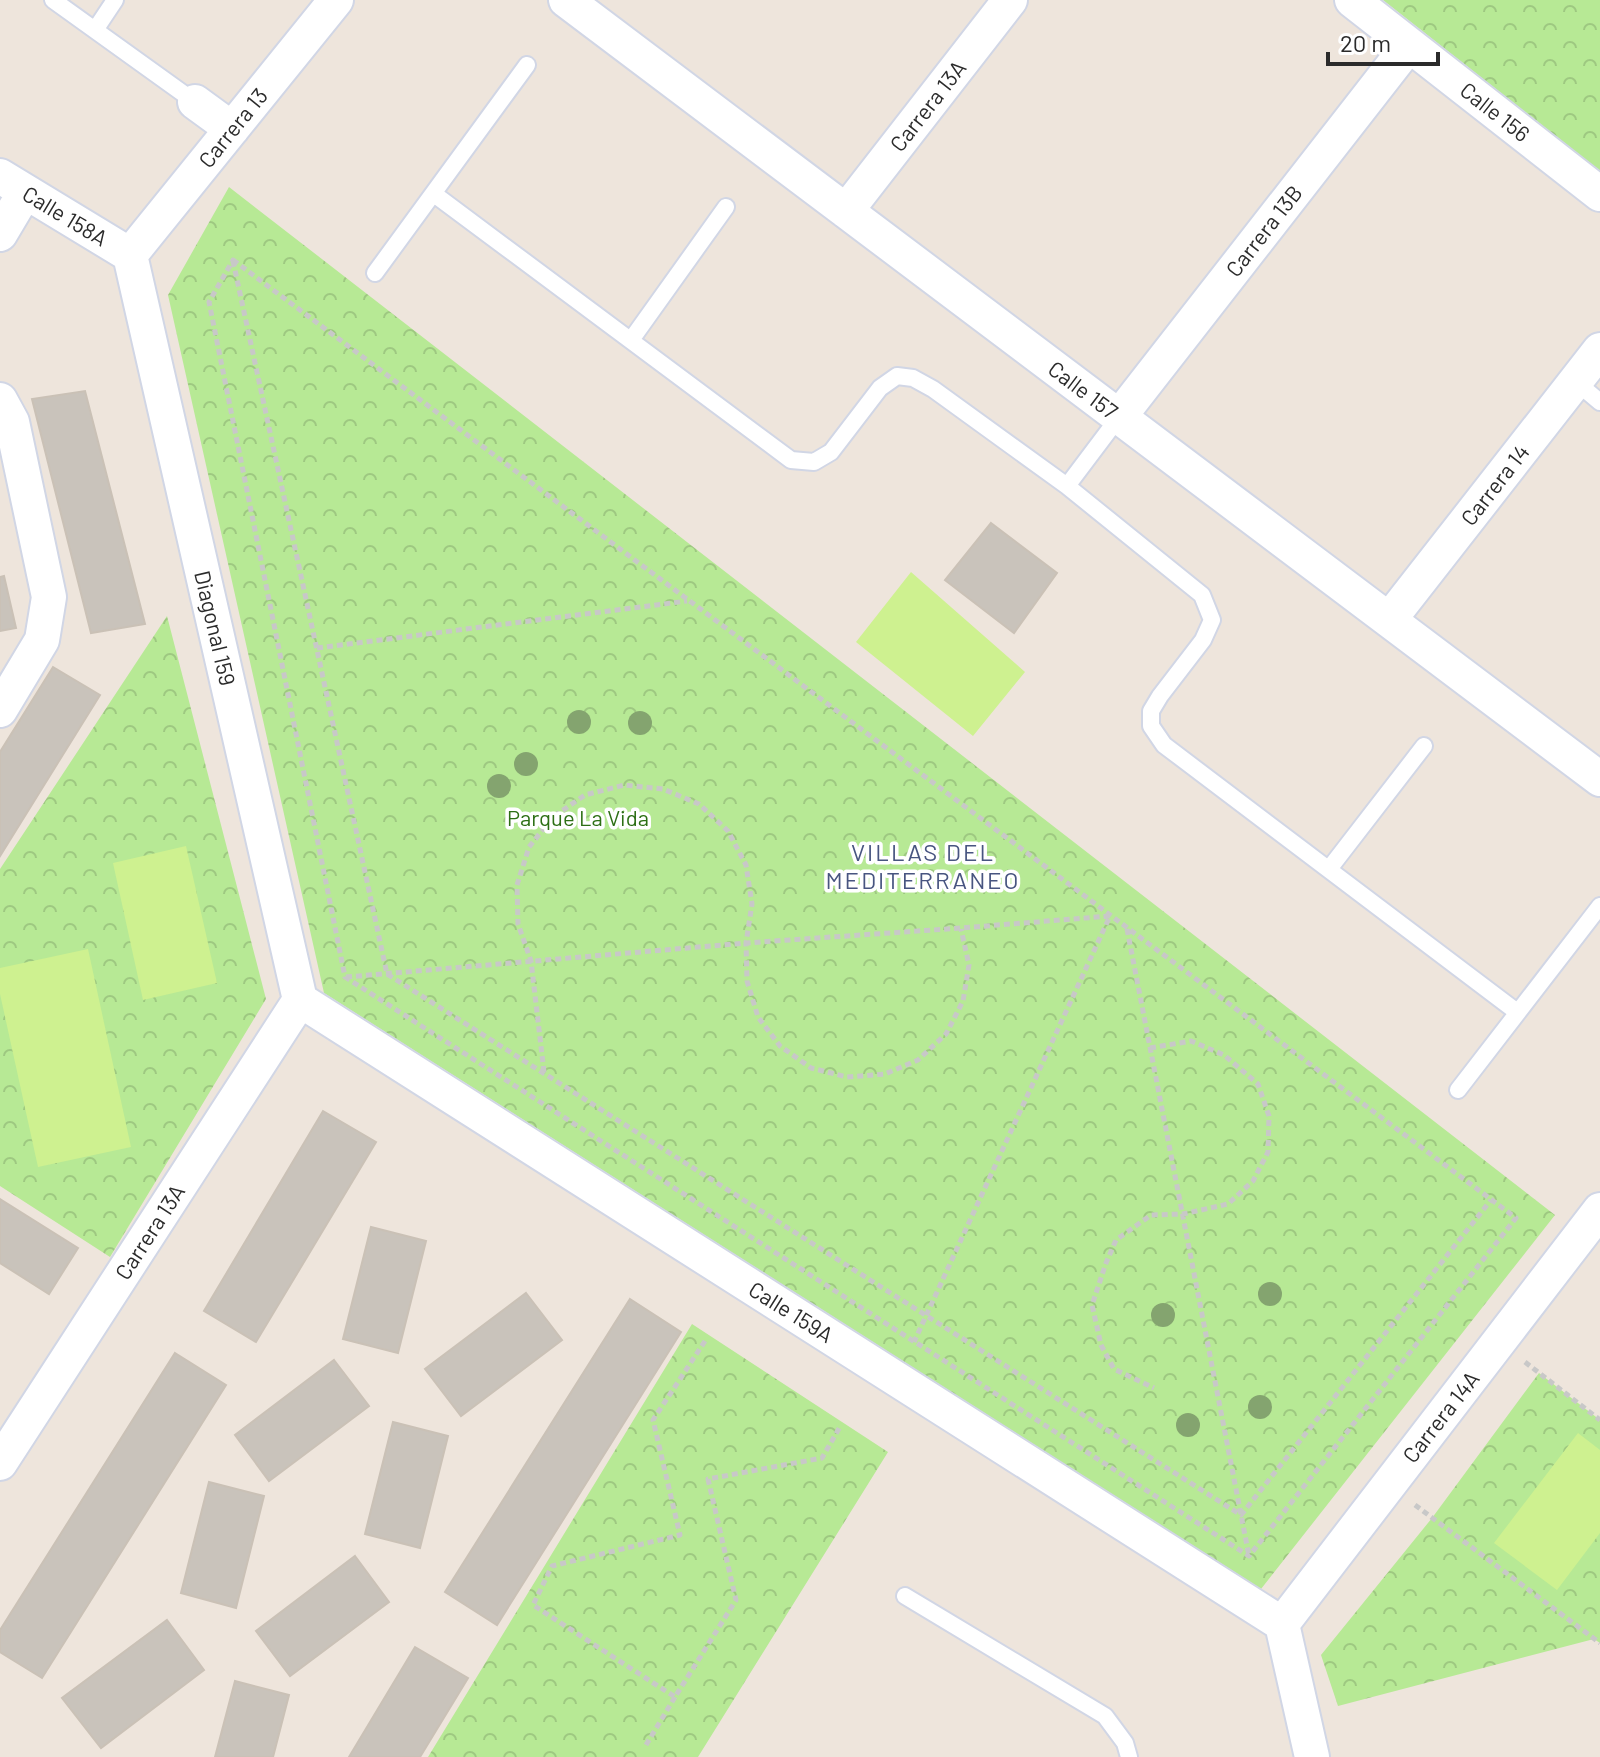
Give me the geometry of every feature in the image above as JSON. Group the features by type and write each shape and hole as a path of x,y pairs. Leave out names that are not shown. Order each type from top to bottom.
{"street":[{"name":"Carrera 13","path":"130,255 336,0"},
{"name":"Calle 157","path":"566,0 1600,779"},
{"name":"Carrera 13A","path":"846,211 1010,0"},
{"name":"Calle 156","path":"1352,0 1600,194"},
{"name":"Carrera 13B","path":"1119,417 1409,45"},
{"path":"195,102 232,129"},
{"path":"0,234 13,184"},
{"name":"Calle 158A","path":"13,184 130,255"},
{"name":"Diagonal 159","path":"130,255 300,1000"},
{"name":"Carrera 14","path":"1389,620 1588,392 1600,350"},
{"path":"0,400 12,422 49,597 42,640 0,710"},
{"name":"Carrera 13A","path":"0,1462 300,1000"},
{"name":"Calle 159A","path":"300,1000 1282,1624"},
{"name":"Carrera 14A","path":"1282,1624 1600,1210"},
{"path":"1282,1624 1312,1757"}],"lane":[{"path":"53,0 195,102"},
{"path":"95,30 115,0"},
{"path":"375,273 527,65"},
{"path":"434,194 791,460 814,462 831,452 880,388 897,376 913,378 933,389 1067,486 1202,595 1212,620 1203,640 1151,711 1151,726 1164,745 1517,1012"},
{"path":"631,340 726,207"},
{"path":"1067,486 1119,417"},
{"path":"1329,869 1424,746"},
{"path":"1458,1090 1600,906"},
{"path":"905,1596 1105,1716 1125,1743 1129,1757"}],"path":[{"path":"233,260 1516,1218 1249,1556"},
{"path":"233,260 387,974 1241,1515"},
{"path":"233,260 209,302 345,977 1249,1556"},
{"path":"317,648 688,601"},
{"path":"544,1073 531,961 518,924 517,885 529,847 553,817 585,795 624,785 663,789 699,804 728,831 746,865 752,904 746,943 747,981 758,1017 780,1046 811,1068 847,1077 885,1074 918,1060 946,1034 963,1001 969,965 961,928"},
{"path":"345,977 1110,916"},
{"path":"914,1342 1110,916"},
{"path":"1127,928 1249,1556"},
{"path":"1150,1048 1191,1041 1224,1055 1258,1084 1269,1116 1268,1152 1253,1181 1228,1204 1183,1214 1151,1215 1116,1240 1106,1263 1092,1305 1101,1345 1114,1369 1154,1388"},
{"path":"1241,1515 1491,1200"},
{"path":"675,1697 533,1605 552,1566 680,1535 653,1420 705,1341"},
{"path":"1498,1342 1600,1420"},
{"path":"646,1745 736,1600 708,1479 822,1458 841,1425"},
{"path":"1388,1485 1600,1643"}],"green space":[{"path":"1383,0 1600,0 1600,171"},
{"name":"Parque La Vida","path":"229,187 1555,1215 1261,1589 324,993 168,295"},
{"path":"911,572 1025,672 973,736 856,642"},
{"path":"167,616 266,999 110,1257 0,1186 0,869"},
{"path":"186,846 217,983 143,1000 113,863"},
{"path":"88,949 131,1147 38,1167 0,994 0,968"},
{"path":"692,1324 888,1452 698,1757 428,1757"},
{"path":"1539,1373 1600,1420 1600,1643 1594,1639 1338,1706 1321,1655 1432,1518"},
{"path":"1578,1433 1600,1450 1600,1533 1557,1590 1494,1543"}],"building":[{"path":"85,391 145,624 91,633 32,399"},
{"path":"991,523 1057,573 1014,633 945,580"},
{"path":"4,576 16,628 0,631 0,577"},
{"path":"53,667 100,695 0,856 0,752"},
{"path":"323,1111 376,1142 256,1342 204,1311"},
{"path":"0,1199 78,1248 49,1294 0,1263"},
{"path":"371,1227 426,1241 398,1353 343,1339"},
{"path":"526,1293 562,1340 461,1416 425,1369"},
{"path":"630,1299 681,1332 497,1625 445,1592"},
{"path":"175,1353 226,1385 42,1678 0,1652 0,1630"},
{"path":"334,1360 369,1406 269,1481 235,1435"},
{"path":"393,1422 448,1436 420,1548 365,1534"},
{"path":"209,1482 264,1496 236,1608 181,1593"},
{"path":"355,1556 389,1602 290,1676 256,1631"},
{"path":"167,1620 204,1670 101,1748 62,1698"},
{"path":"415,1647 468,1678 420,1757 349,1757"},
{"path":"235,1681 289,1695 273,1757 215,1757"}],"district":[{"name":"VILLAS DEL MEDITERRANEO","path":"923,867"}]}
